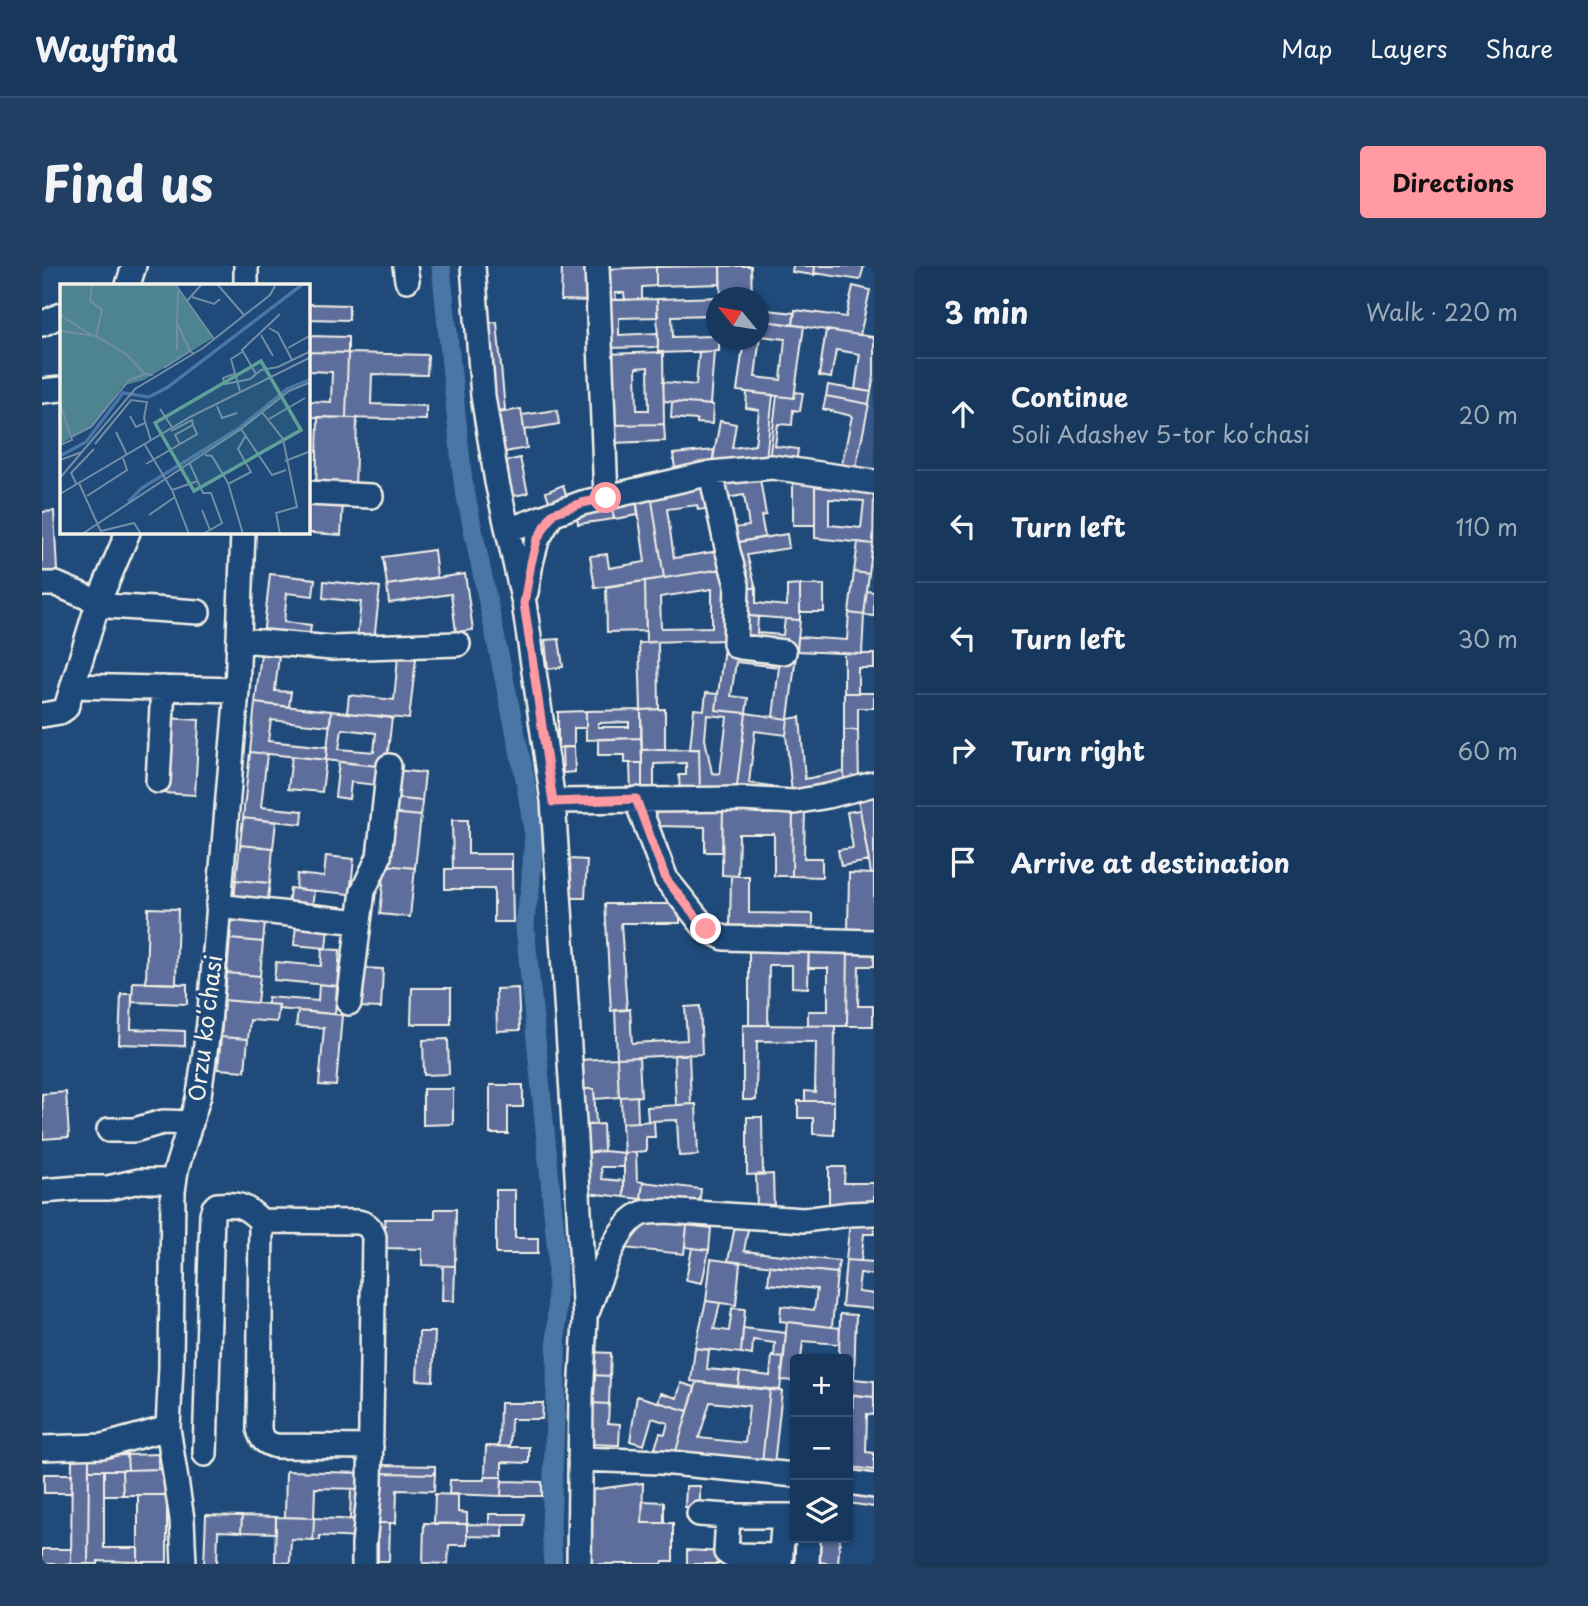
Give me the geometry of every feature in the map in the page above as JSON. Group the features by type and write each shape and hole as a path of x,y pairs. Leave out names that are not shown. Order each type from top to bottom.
{"street":[{"path":"128,284 134,266"},
{"path":"473,266 484,396 497,482 524,603 553,802 585,1320 581,1397 579,1564"},
{"path":"597,266 606,498"},
{"path":"42,324 60,315"},
{"path":"42,391 60,389"},
{"path":"508,530 582,503 711,473 772,467 874,482"},
{"path":"711,473 737,585 736,646 784,652"},
{"path":"310,493 371,496"},
{"path":"524,603 537,540 553,513"},
{"path":"42,715 60,712 66,708 98,603 127,534"},
{"name":"Orzu koʻchasi","path":"184,1564 182,1519 169,1428 173,1191 176,1170 199,1095 209,1023 237,690 243,534"},
{"path":"42,584 56,584 98,603 118,607 198,612"},
{"path":"240,640 332,648 458,644"},
{"path":"74,686 237,690"},
{"path":"158,780 163,688"},
{"path":"349,1003 363,891 379,857 389,766"},
{"path":"553,802 636,799 794,802 874,784"},
{"path":"636,799 666,879 706,929 724,938 874,942"},
{"path":"218,906 359,922"},
{"path":"109,1130 134,1130 163,1122 191,1123"},
{"path":"42,1191 108,1188 139,1181 174,1181"},
{"path":"205,1454 214,1208 217,1205 245,1206 261,1221 366,1224 372,1229 374,1237 370,1486 364,1564"},
{"path":"585,1320 605,1265 617,1241 627,1223 644,1213 665,1211 804,1220 874,1213"},
{"path":"261,1221 261,1438 267,1444 276,1446 371,1447"},
{"path":"42,1448 103,1446 169,1428"},
{"path":"580,1459 661,1462 790,1475"},
{"path":"853,1483 874,1486"},
{"path":"699,1514 789,1516 780,1560 730,1555 726,1552 728,1516"},
{"path":"807,1564 808,1543"}],"shaded area":[{"path":"874,387 874,475 857,467"}],"building":[{"path":"562,266 589,266 588,301 561,300"},
{"path":"720,266 751,266 752,287 721,287"},
{"path":"720,266 720,284 656,286 656,267"},
{"path":"793,266 815,266 814,275 792,272"},
{"path":"815,266 864,266 860,280 814,273"},
{"path":"656,267 656,286 642,287 642,299 625,300 624,293 615,293 616,300 605,300 604,269"},
{"path":"853,286 870,290 860,335 793,325 795,310 846,317"},
{"path":"706,297 706,315 672,316 673,337 706,336 706,350 719,351 658,353 657,299"},
{"path":"657,299 658,317 619,318 619,335 658,333 658,347 606,348 605,300"},
{"path":"310,304 349,305 349,320 310,319"},
{"path":"769,310 794,313 793,325 769,322"},
{"path":"769,321 804,326 794,398 737,391 743,350 758,350 755,377 781,380 785,339 769,337"},
{"path":"497,322 505,410 493,411 485,323"},
{"path":"826,330 874,337 874,376 871,392 855,389 860,354 836,350 831,378 819,376"},
{"path":"310,336 348,337 348,353 310,352"},
{"path":"714,351 710,405 664,401 663,382 696,385 699,352"},
{"path":"310,352 348,353 346,418 310,417 310,401 331,402 332,372 310,371"},
{"path":"663,352 664,424 608,425 606,354","holes":["648,367 649,410 637,410 636,368"]},
{"path":"348,353 428,355 427,375 372,374 371,404 426,406 426,420 346,418"},
{"path":"828,385 871,392 869,404 826,396"},
{"path":"747,392 773,395 766,459 712,465 720,421 736,424 732,448 755,445 759,410 746,408"},
{"path":"795,392 803,393 800,411 793,410 792,425 778,424 775,446 798,449 796,464 769,460 777,396 794,398"},
{"path":"826,396 869,404 855,472 841,469 852,416 823,409"},
{"path":"672,402 713,405 712,424 671,418"},
{"path":"521,409 527,448 505,452 499,413"},
{"path":"557,410 559,424 524,430 522,415"},
{"path":"318,417 357,418 355,491 316,490"},
{"path":"664,424 665,441 612,443 612,425"},
{"path":"714,450 712,465 675,469 673,454"},
{"path":"520,458 528,493 510,497 502,462"},
{"path":"759,473 766,515 761,516 765,537 728,544 726,529 749,526 744,495 721,499 718,480"},
{"path":"793,483 815,483 815,525 793,525"},
{"path":"815,483 874,492 873,544 815,538","holes":["829,499 864,501 861,528 829,525"]},
{"path":"563,485 567,498 550,504 546,492"},
{"path":"709,485 713,508 698,510 697,505 667,509 674,558 719,551 722,569 664,578 651,494"},
{"path":"651,494 664,578 595,588 590,556 607,554 609,568 645,562 636,496"},
{"path":"310,499 343,501 341,535 310,533"},
{"path":"636,499 638,515 614,519 611,503"},
{"path":"611,503 614,519 578,524 576,508"},
{"path":"54,511 57,571 42,571 42,512"},
{"path":"787,534 789,548 747,555 756,588 740,588 728,544"},
{"path":"858,542 873,544 869,574 854,572"},
{"path":"434,550 437,577 387,585 383,557"},
{"path":"722,569 727,589 727,640 646,642 645,581","holes":["712,589 712,627 661,628 660,597"]},
{"path":"854,572 869,574 864,615 849,613"},
{"path":"270,574 315,579 313,596 287,593 284,622 311,625 309,641 263,636"},
{"path":"465,574 473,630 456,632 451,594 389,603 387,585"},
{"path":"324,581 380,587 374,641 357,639 361,602 323,598"},
{"path":"645,581 646,631 607,632 606,587"},
{"path":"800,585 824,585 824,612 800,612"},
{"path":"800,585 800,620 740,615 740,588 756,588 756,603 787,606 787,586"},
{"path":"867,591 874,592 874,616 864,615"},
{"path":"849,613 864,615 862,654 797,651 798,637 847,640"},
{"path":"740,615 758,617 757,633 783,635 785,619 800,620 797,651 737,645"},
{"path":"559,639 563,667 548,669 545,640"},
{"path":"658,642 659,709 641,710 639,643"},
{"path":"724,647 796,656 788,719 773,717 779,667 736,662 731,696 748,698 746,713 716,710"},
{"path":"261,654 279,655 275,691 291,692 289,707 255,703"},
{"path":"844,654 874,654 874,668 858,668 858,693 844,693"},
{"path":"398,657 416,659 409,719 347,713 349,695 394,700"},
{"path":"706,693 718,694 716,710 746,713 736,794 700,793 699,749 690,749 694,709 704,710","holes":["707,715 727,717 720,774 712,773 705,739"]},
{"path":"844,693 874,693 874,708 858,708 858,730 844,730"},
{"path":"255,703 331,711 330,726 271,720 268,741 327,747 326,760 250,752"},
{"path":"665,709 665,749 642,750 641,710"},
{"path":"641,710 641,738 586,740 586,711","holes":["629,722 629,727 598,727 598,723"]},
{"path":"331,711 392,718 386,767 326,760","holes":["342,729 376,733 374,752 339,749"]},
{"path":"586,711 586,728 574,728 574,747 558,748 558,712"},
{"path":"746,713 788,719 786,735 755,731 749,783 772,786 770,799 736,794"},
{"path":"800,717 805,779 844,771 844,784 792,793 786,735 788,719"},
{"path":"167,718 199,720 195,795 163,793"},
{"path":"844,730 858,730 859,783 844,784"},
{"path":"641,738 642,763 625,763 625,755 598,755 598,739"},
{"path":"562,747 574,747 575,772 563,773"},
{"path":"699,749 700,793 680,793 679,775 686,775 686,763 654,764 654,792 642,792 642,750"},
{"path":"250,752 267,754 261,807 303,811 302,824 243,818"},
{"path":"292,756 326,760 322,792 288,789"},
{"path":"339,762 386,767 384,786 351,782 349,799 335,797"},
{"path":"630,763 642,763 642,792 631,793"},
{"path":"395,770 425,773 422,801 392,798"},
{"path":"874,789 874,874 871,874 857,792"},
{"path":"392,798 422,801 421,816 390,813"},
{"path":"793,807 805,807 804,858 822,858 822,877 792,876"},
{"path":"656,809 723,809 722,852 705,852 705,827 655,826"},
{"path":"723,809 763,810 763,814 793,814 792,876 774,876 774,834 739,834 738,876 722,875"},
{"path":"860,810 869,861 841,866 838,850 853,848 847,812"},
{"path":"390,813 421,816 415,868 385,865"},
{"path":"243,818 276,822 273,848 240,845"},
{"path":"452,820 468,820 468,854 512,854 512,869 453,869"},
{"path":"240,845 273,848 270,883 236,880"},
{"path":"326,856 354,859 350,894 296,889 297,874 324,877"},
{"path":"570,859 587,860 585,898 569,898"},
{"path":"385,865 415,868 410,917 380,914"},
{"path":"445,869 512,869 513,922 494,922 494,889 445,889"},
{"path":"849,873 874,874 874,931 848,931"},
{"path":"731,876 749,876 749,913 813,914 813,931 730,930"},
{"path":"236,880 270,883 267,906 234,902"},
{"path":"290,888 314,891 312,909 288,907"},
{"path":"605,904 680,904 680,923 621,923 627,1010 611,1011"},
{"path":"148,908 178,909 176,984 146,983"},
{"path":"232,919 265,922 263,942 230,939"},
{"path":"296,925 328,928 326,948 294,945"},
{"path":"230,939 263,942 260,976 227,973"},
{"path":"749,945 809,945 808,988 792,987 792,965 769,965 768,1025 749,1025"},
{"path":"809,945 848,945 847,1026 808,1026 808,1011 828,1011 828,968 808,968"},
{"path":"848,945 874,945 874,966 859,966 858,1006 873,1006 873,1026 847,1026"},
{"path":"322,949 340,950 337,986 274,980 276,962 321,966"},
{"path":"361,968 383,969 381,1008 358,1007"},
{"path":"227,973 260,976 257,1003 224,1000"},
{"path":"133,982 187,984 187,1004 132,1002"},
{"path":"319,984 337,986 335,1014 278,1009 279,1005 268,1004 268,997 318,1001"},
{"path":"412,988 451,988 451,1024 411,1024"},
{"path":"518,988 520,1030 497,1031 496,989"},
{"path":"121,994 132,994 131,1029 185,1031 185,1046 119,1044"},
{"path":"224,1000 279,1005 277,1022 250,1020 248,1039 221,1037"},
{"path":"700,1006 702,1054 617,1058 615,1010 630,1009 632,1043 687,1040 685,1007"},
{"path":"298,1011 342,1015 336,1086 319,1085 324,1028 296,1026"},
{"path":"743,1025 835,1026 834,1101 805,1101 805,1091 815,1092 816,1042 757,1041 756,1100 743,1100"},
{"path":"221,1037 248,1039 245,1071 218,1069"},
{"path":"448,1039 449,1074 424,1075 423,1040"},
{"path":"689,1054 691,1104 676,1105 674,1055"},
{"path":"639,1057 641,1096 619,1097 617,1058"},
{"path":"617,1058 619,1097 595,1099 594,1089 580,1089 579,1060"},
{"path":"490,1085 523,1085 523,1107 508,1107 508,1134 490,1134"},
{"path":"423,1089 453,1089 453,1124 423,1125"},
{"path":"580,1089 594,1089 596,1125 582,1125"},
{"path":"66,1092 69,1137 43,1139 42,1094"},
{"path":"637,1096 638,1122 622,1123 621,1097"},
{"path":"798,1101 834,1101 834,1135 813,1134 813,1118 798,1118"},
{"path":"696,1104 698,1155 679,1156 677,1120 648,1121 647,1107"},
{"path":"747,1117 762,1117 763,1174 747,1175"},
{"path":"654,1121 655,1137 646,1137 646,1151 624,1153 622,1123"},
{"path":"603,1124 604,1151 584,1153 582,1125"},
{"path":"636,1152 637,1181 643,1182 641,1199 624,1197 624,1153"},
{"path":"584,1153 624,1153 623,1167 601,1167 602,1179 624,1181 624,1197 587,1193"},
{"path":"829,1167 845,1167 844,1183 874,1183 874,1204 829,1204"},
{"path":"773,1174 774,1208 757,1208 756,1175"},
{"path":"643,1182 701,1189 699,1206 641,1199"},
{"path":"496,1190 515,1190 515,1238 538,1238 538,1254 496,1254"},
{"path":"435,1209 456,1209 455,1266 422,1265 422,1249 385,1248 385,1219 435,1219"},
{"path":"637,1220 687,1225 684,1254 623,1248"},
{"path":"850,1220 874,1222 874,1234 864,1234 861,1261 846,1260"},
{"path":"736,1221 749,1224 744,1251 839,1261 837,1273 728,1261"},
{"path":"687,1225 711,1228 709,1250 685,1247"},
{"path":"692,1248 709,1250 702,1283 686,1280"},
{"path":"711,1259 740,1263 736,1305 706,1301"},
{"path":"846,1260 874,1262 874,1275 860,1273 858,1292 874,1294 874,1309 842,1306"},
{"path":"443,1266 455,1266 454,1301 442,1301"},
{"path":"770,1266 837,1273 832,1327 780,1321 781,1306 814,1310 817,1289 768,1284"},
{"path":"706,1301 720,1303 714,1329 729,1331 732,1308 745,1309 741,1353 695,1348"},
{"path":"840,1314 856,1315 854,1379 874,1381 874,1397 853,1395 853,1354 839,1354"},
{"path":"787,1322 840,1328 839,1344 803,1341 802,1354 790,1354 790,1381 781,1380"},
{"path":"743,1328 786,1333 784,1358 774,1357 775,1343 753,1340 752,1355 741,1353"},
{"path":"419,1332 435,1332 433,1381 417,1380"},
{"path":"695,1348 709,1350 707,1369 740,1372 738,1386 691,1381"},
{"path":"591,1352 611,1353 610,1376 590,1375"},
{"path":"772,1356 784,1358 780,1390 738,1386 740,1372 770,1376"},
{"path":"590,1375 610,1376 609,1404 589,1403"},
{"path":"697,1382 770,1390 762,1463 675,1454","holes":["710,1402 749,1406 745,1443 699,1438"]},
{"path":"681,1383 695,1387 688,1411 658,1402 661,1393 677,1398"},
{"path":"770,1390 782,1391 774,1465 762,1463"},
{"path":"853,1395 874,1397 874,1415 867,1414 866,1452 874,1453 874,1470 853,1467"},
{"path":"637,1396 688,1411 675,1454 655,1448 660,1433 665,1434 668,1423 652,1418 644,1445 630,1441"},
{"path":"500,1403 543,1403 542,1419 511,1419 510,1447 499,1447"},
{"path":"589,1403 609,1404 608,1423 620,1424 619,1445 587,1444"},
{"path":"486,1446 529,1447 529,1463 502,1462 502,1477 485,1477"},
{"path":"158,1454 158,1469 128,1470 127,1455"},
{"path":"127,1455 128,1470 89,1470 89,1456"},
{"path":"72,1456 89,1456 88,1564 71,1564"},
{"path":"380,1465 435,1466 435,1474 380,1473"},
{"path":"167,1469 167,1495 123,1495 122,1470"},
{"path":"89,1470 104,1470 104,1548 138,1548 138,1562 98,1561 98,1564 88,1564"},
{"path":"104,1470 122,1470 123,1495 104,1495"},
{"path":"286,1471 364,1473 364,1489 315,1488 314,1518 285,1517"},
{"path":"380,1473 435,1474 434,1491 397,1490 396,1523 378,1523"},
{"path":"44,1474 72,1474 71,1493 44,1493"},
{"path":"485,1477 502,1477 501,1496 449,1494 450,1480 485,1480"},
{"path":"502,1481 542,1482 542,1496 501,1496"},
{"path":"643,1483 642,1523 673,1523 673,1561 663,1561 662,1564 590,1564 591,1490"},
{"path":"686,1486 700,1486 700,1507 685,1507"},
{"path":"351,1489 364,1489 363,1520 350,1519"},
{"path":"853,1489 874,1491 874,1507 853,1504"},
{"path":"435,1494 458,1495 458,1512 467,1513 467,1524 434,1524"},
{"path":"138,1495 167,1495 167,1562 138,1562"},
{"path":"643,1501 664,1502 664,1523 642,1523"},
{"path":"489,1514 525,1514 524,1525 489,1525"},
{"path":"206,1515 242,1516 241,1532 218,1531 217,1564 204,1564"},
{"path":"242,1516 276,1517 276,1533 241,1532"},
{"path":"276,1517 314,1518 313,1540 291,1539 290,1563 275,1562"},
{"path":"314,1518 363,1520 362,1538 320,1536 320,1540 313,1540"},
{"path":"378,1523 390,1523 389,1561 378,1561"},
{"path":"424,1523 467,1524 467,1545 449,1545 448,1564 423,1563"},
{"path":"467,1524 503,1525 503,1537 467,1536"},
{"path":"820,1543 840,1543 838,1564 818,1562"},
{"path":"42,1549 71,1549 71,1564 42,1564"},
{"path":"687,1550 723,1552 723,1564 687,1564"}],"waterway":[{"path":"441,266 463,482 524,774 534,835 525,927 557,1252 551,1527 553,1564"}],"route":[{"path":"606,498 553,513 537,540 524,603 553,802 636,799 666,879 706,929"}]}
